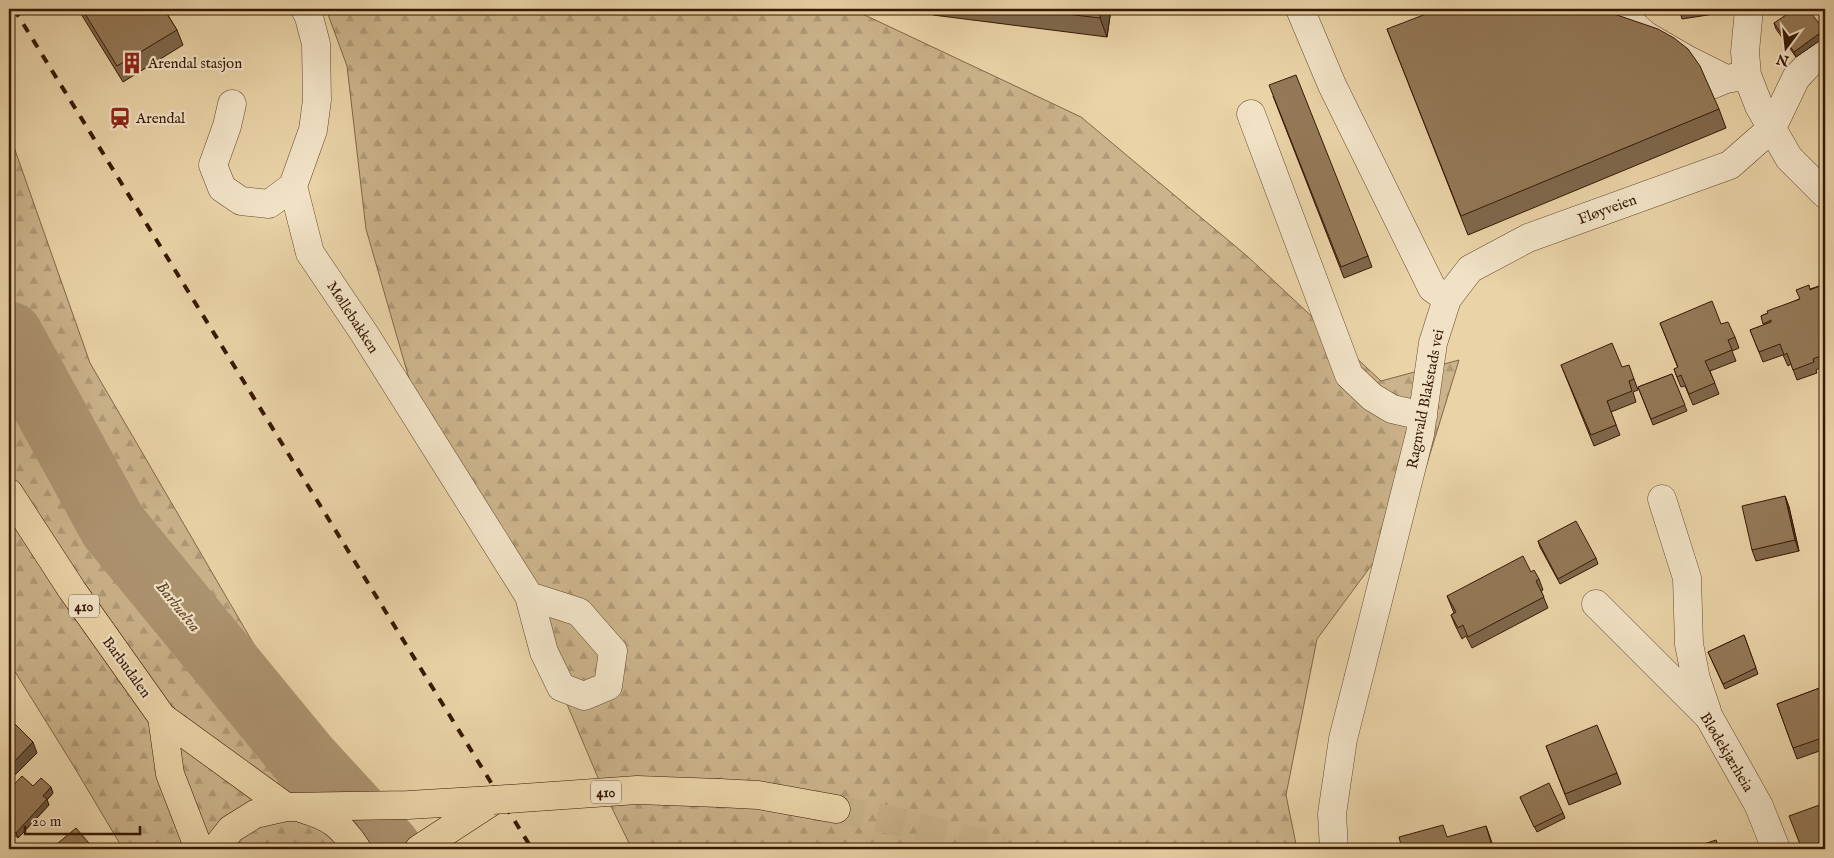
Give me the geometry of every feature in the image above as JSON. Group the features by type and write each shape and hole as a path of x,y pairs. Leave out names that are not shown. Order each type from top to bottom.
{"main road":[{"name":"Barbudalen","path":"9,493 72,590 162,716 291,807"},
{"name":"Barbudalen","path":"162,716 170,774 200,849"},
{"name":"410","path":"215,849 231,829 255,814 291,807 408,805 637,790 758,795 836,809"},
{"name":"410","path":"419,849 493,800"},
{"name":"410","path":"291,807 324,816 344,830 357,849"}],"street":[{"path":"232,104 227,126 213,165 222,188 241,201 269,204 293,186 313,130 317,100 316,44 305,9"},
{"path":"1300,9 1332,85 1432,288 1448,299"},
{"path":"1616,9 1645,36 1688,60 1736,77 1759,106 1789,158 1825,194"},
{"path":"1648,111 1736,77 1745,52 1749,9"},
{"path":"1605,34 1623,40 1675,100"},
{"path":"1772,128 1796,78 1825,46"},
{"path":"1251,114 1349,375 1372,397 1392,409 1423,416"},
{"name":"Fløyveien","path":"1448,299 1470,270 1528,238 1730,165 1772,128"},
{"name":"Møllebakken","path":"293,186 310,253 364,333 529,596"},
{"name":"Ragnvald Blakstads vei","path":"1334,849 1332,814 1343,738 1420,434 1433,343 1448,299"},
{"path":"1662,499 1687,578 1689,644 1696,679 1709,717"},
{"name":"Blødekjærheia","path":"1596,604 1709,717 1759,806 1776,849"}],"green space":[{"path":"326,9 852,9 1081,117 1247,256 1381,381 1459,360 1413,509 1317,639 1286,795 1297,849 632,849 604,792 516,583 412,389 366,229 347,66"},
{"path":"9,133 90,363 316,751 409,849 123,849 9,662"}],"building":[{"name":"Arendal stasjon","path":"82,9 164,9 177,30 117,66"},
{"path":"1023,9 1101,9 1100,18"},
{"path":"1439,9 1605,9 1658,29 1688,49 1700,66 1719,109 1461,216 1387,29"},
{"path":"1679,9 1709,9 1680,14"},
{"path":"1795,9 1808,9 1824,30 1794,52 1774,23"},
{"path":"1296,75 1368,256 1341,267 1269,85"},
{"path":"1825,284 1825,307 1820,308 1825,321 1825,354 1813,359 1814,362 1793,370 1787,353 1784,355 1780,344 1759,352 1750,330 1771,322 1771,320 1763,324 1761,316 1768,313 1767,311 1800,299 1796,290 1809,285 1810,290"},
{"path":"1712,301 1721,324 1728,322 1735,337 1728,340 1732,350 1705,361 1715,383 1689,394 1681,375 1677,377 1674,369 1678,367 1660,323"},
{"path":"1612,343 1622,367 1629,365 1634,379 1629,381 1632,391 1607,401 1616,425 1591,435 1561,365"},
{"path":"1672,374 1685,405 1651,419 1638,387"},
{"path":"1785,496 1795,540 1752,550 1742,506"},
{"path":"1576,521 1596,558 1558,579 1538,541"},
{"path":"1523,556 1531,572 1534,570 1539,579 1536,581 1544,597 1468,637 1463,625 1458,628 1451,615 1456,612 1447,596"},
{"path":"1744,635 1756,668 1723,684 1708,652"},
{"path":"1825,686 1825,737 1793,748 1777,704"},
{"path":"9,718 33,742 9,767"},
{"path":"1597,725 1617,773 1565,794 1546,746"},
{"path":"22,776 33,786 41,778 51,787 43,796 47,799 16,833 9,826 9,790"},
{"path":"1549,783 1563,813 1534,827 1520,797"},
{"path":"1825,803 1825,849 1802,849 1789,816"},
{"path":"1443,825 1447,837 1486,826 1493,849 1402,849 1399,837"},
{"path":"76,828 94,849 51,849"},
{"path":"1716,840 1719,849 1689,849"},
{"path":"1734,846 1736,849 1723,849"}],"waterway":[{"name":"Barbuelva","path":"9,336 113,526 305,760 387,849"}],"tunnel":[{"path":"836,809 896,821 1004,849"}],"railway":[{"path":"14,9 532,849"}],"place":[{"name":"Arendal stasjon","path":"132,63"},
{"name":"Arendal","path":"120,118"}]}
